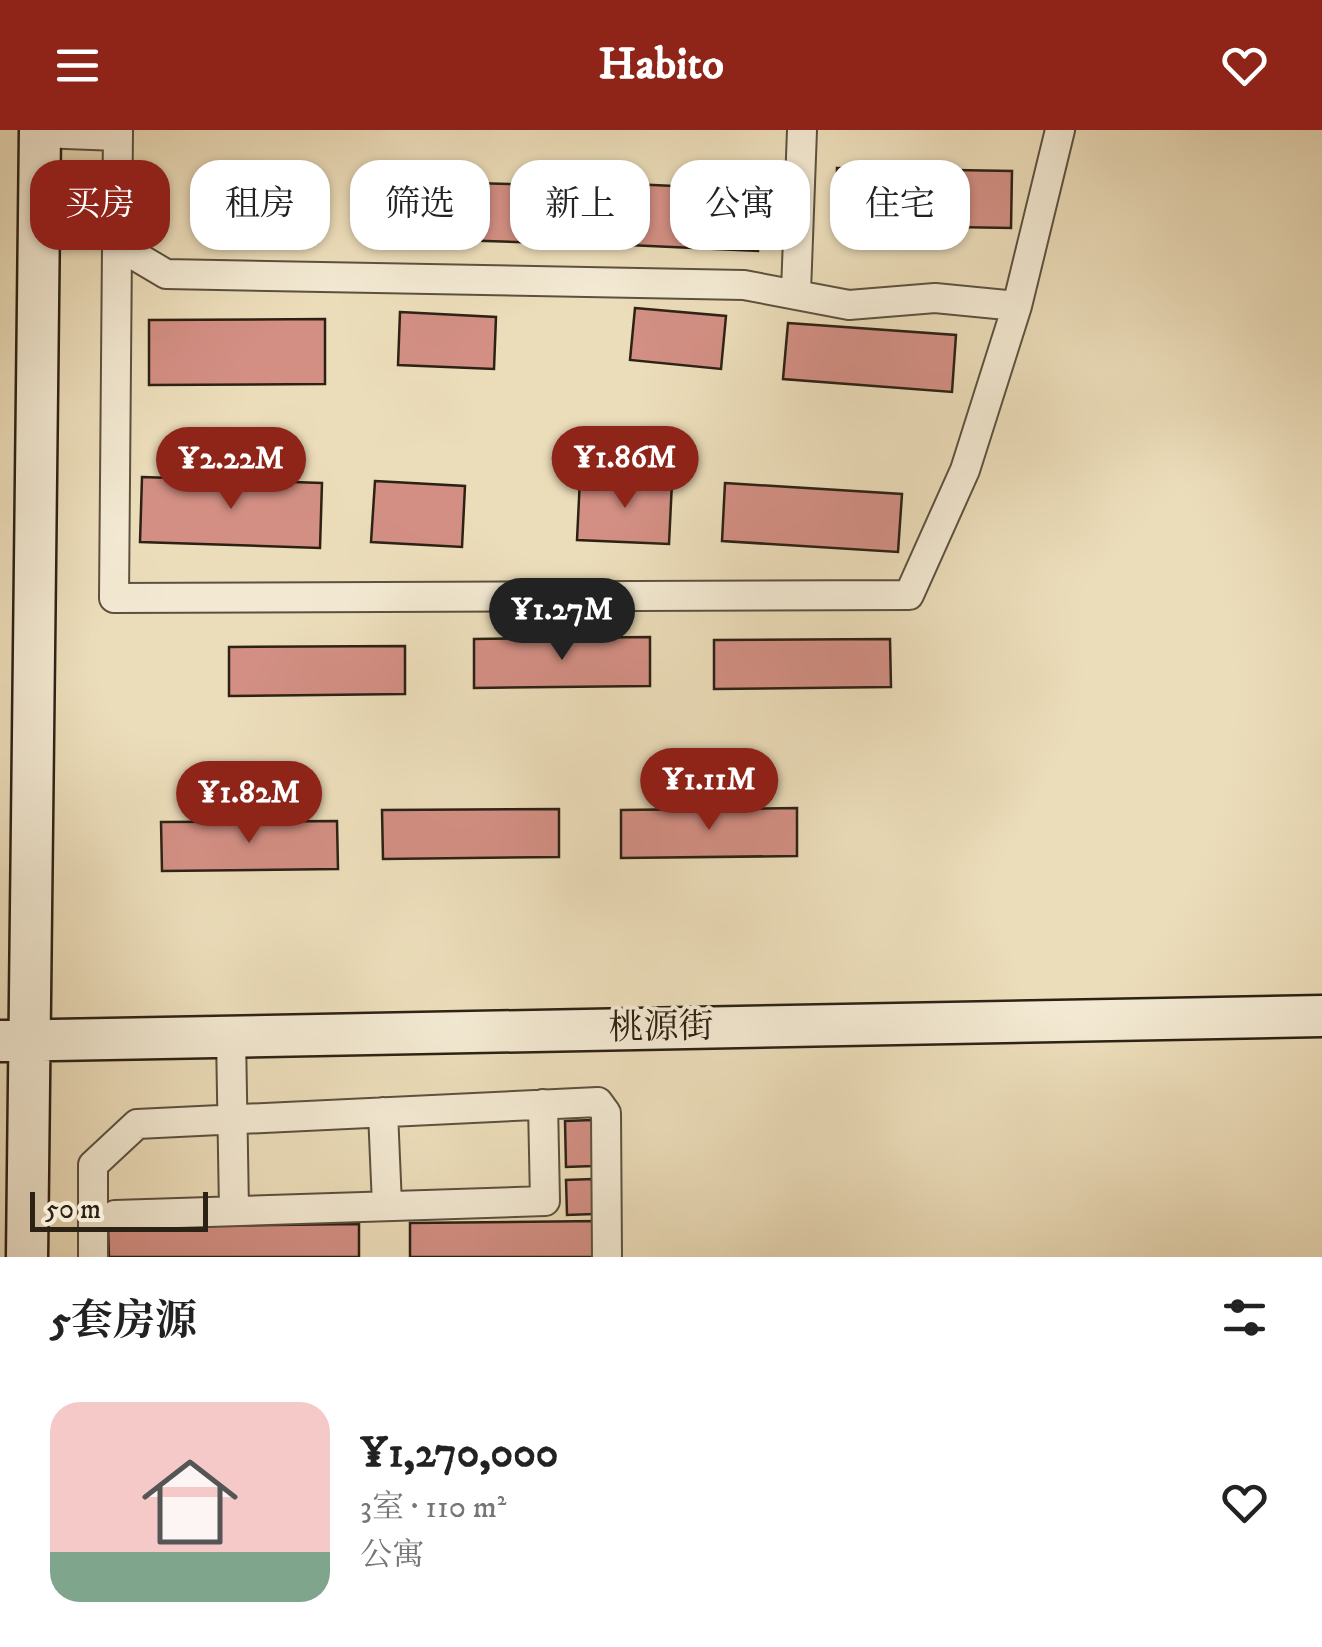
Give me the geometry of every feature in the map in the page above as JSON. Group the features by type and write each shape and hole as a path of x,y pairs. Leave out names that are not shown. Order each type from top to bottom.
{"street":[{"path":"796,292 802,130"},
{"path":"117,250 114,598 909,595 965,470 1017,306 1060,130"},
{"path":"27,1257 14,1041 40,132 118,133 118,160"},
{"path":"125,250 166,274 744,285 796,292 822,303 849,305 935,298 1017,306"},
{"name":"桃源街","path":"14,1041 1322,1016"},
{"path":"231,1036 234,1210"},
{"path":"94,1257 92,1165 137,1124 598,1102 606,1114 607,1257"},
{"path":"115,1215 545,1200 544,1104"},
{"path":"383,1112 388,1205"}],"building":[{"path":"970,170 1012,171 1011,228 970,227"},
{"path":"490,184 510,184 510,242 490,241"},
{"path":"650,185 670,186 670,247 650,246"},
{"path":"635,308 726,316 721,369 630,360"},
{"path":"400,312 496,317 494,369 398,365"},
{"path":"325,319 325,384 149,385 149,320"},
{"path":"788,323 956,335 952,392 783,379"},
{"path":"142,477 322,483 320,548 140,542"},
{"path":"580,478 672,482 669,544 577,540"},
{"path":"375,481 465,486 462,547 371,542"},
{"path":"725,483 902,494 898,552 722,541"},
{"path":"650,637 650,686 474,688 474,639"},
{"path":"890,639 891,687 714,689 714,640"},
{"path":"405,646 405,694 229,696 229,647"},
{"path":"797,808 797,856 621,858 621,810"},
{"path":"559,809 559,857 383,859 382,810"},
{"path":"337,821 338,869 162,871 161,822"},
{"path":"592,1120 593,1166 566,1167 565,1121"},
{"path":"592,1179 593,1214 567,1215 566,1180"},
{"path":"599,1221 600,1257 410,1257 410,1223"},
{"path":"359,1224 359,1257 109,1257 108,1227"}]}
